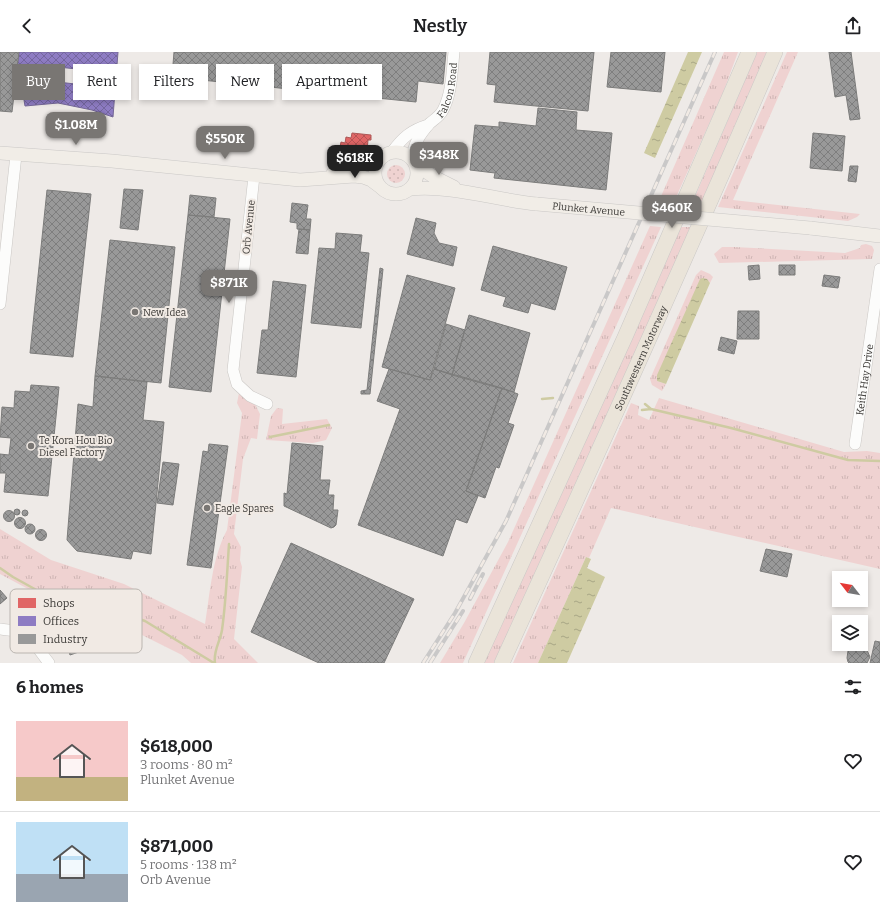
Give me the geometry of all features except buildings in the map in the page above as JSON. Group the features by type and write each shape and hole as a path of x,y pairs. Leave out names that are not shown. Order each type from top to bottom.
{"highway":[{"path":"476,663 625,337 749,52"},
{"name":"Southwestern Motorway","path":"502,663 597,457 697,234 776,52"}],"main road":[{"path":"0,153 119,161 300,180 363,177 371,180 384,192 398,195 405,193 415,184 417,171 415,163 404,154 388,154 370,162 318,179"},
{"path":"378,186 375,181 374,174 378,161 388,154"},
{"name":"Plunket Avenue","path":"415,163 434,177 466,192"},
{"name":"Plunket Avenue","path":"410,189 435,188 466,192 514,202 810,228 880,236"}],"street":[{"name":"Falcon Road","path":"415,163 412,151 416,142 430,124 439,116 447,101 454,52"},
{"name":"Falcon Road","path":"388,154 410,132 430,124"},
{"path":"0,304 16,155"},
{"name":"Orb Avenue","path":"254,176 233,370 237,384 250,396 267,404"},
{"name":"Keith Hay Drive","path":"855,444 880,268"},
{"path":"0,629 10,630"},
{"path":"41,653 49,663"}],"green space":[{"path":"724,52 738,52 723,93 673,204 659,201"},
{"path":"757,52 767,52 700,207 691,206"},
{"path":"787,52 798,52 733,200 860,214 848,221 718,207"},
{"path":"392,165 400,165 405,170 403,181 400,183 392,183 387,178 387,170"},
{"path":"650,226 661,227 463,663 440,663 464,623 508,542"},
{"path":"681,227 692,227 494,663 483,663"},
{"path":"866,244 872,246 874,250 872,259 719,263 714,254 722,247 845,253 860,248 861,245"},
{"path":"701,270 713,277 710,283 707,279 657,381 666,384 662,391 652,385 650,379 696,275"},
{"path":"239,393 254,402 260,414 257,439 251,438 243,459 234,534 241,547 240,560 242,567 234,639 258,663 191,663 182,655 142,635 142,593 205,624 215,564 227,530 242,413 237,403"},
{"path":"659,398 844,452 867,451 880,453 880,569 611,508 589,558 586,557 538,663 513,663 631,403 639,406 638,415 649,420"},
{"path":"277,408 283,409 282,424 327,419 332,428 326,440 313,443 266,440 271,416"},
{"path":"0,529 51,560 124,584 134,589 28,589 0,574"}],"water":[{"path":"688,52 702,52 655,158 644,153"},
{"path":"700,279 707,279 710,283 666,384 657,381 657,375"},
{"path":"586,557 591,559 587,568 605,577 567,663 538,663"}],"waterway":[{"path":"542,399 553,398"},
{"path":"642,410 651,409 645,404"},
{"path":"651,409 731,428 848,460 880,461"},
{"path":"270,437 329,425"},
{"path":"215,663 215,654 221,634 223,619 229,544"},
{"path":"0,568 35,589"},
{"path":"142,620 214,663"}],"railway":[{"path":"423,663 455,613 506,521 715,52"},
{"path":"470,599 483,574"},
{"path":"430,663 463,611"}],"place":[{"name":"New Idea","path":"135,312"},
{"name":"Te Kora Hou Bio Diesel Factory","path":"31,446"},
{"name":"Eagle Spares","path":"207,508"}]}
